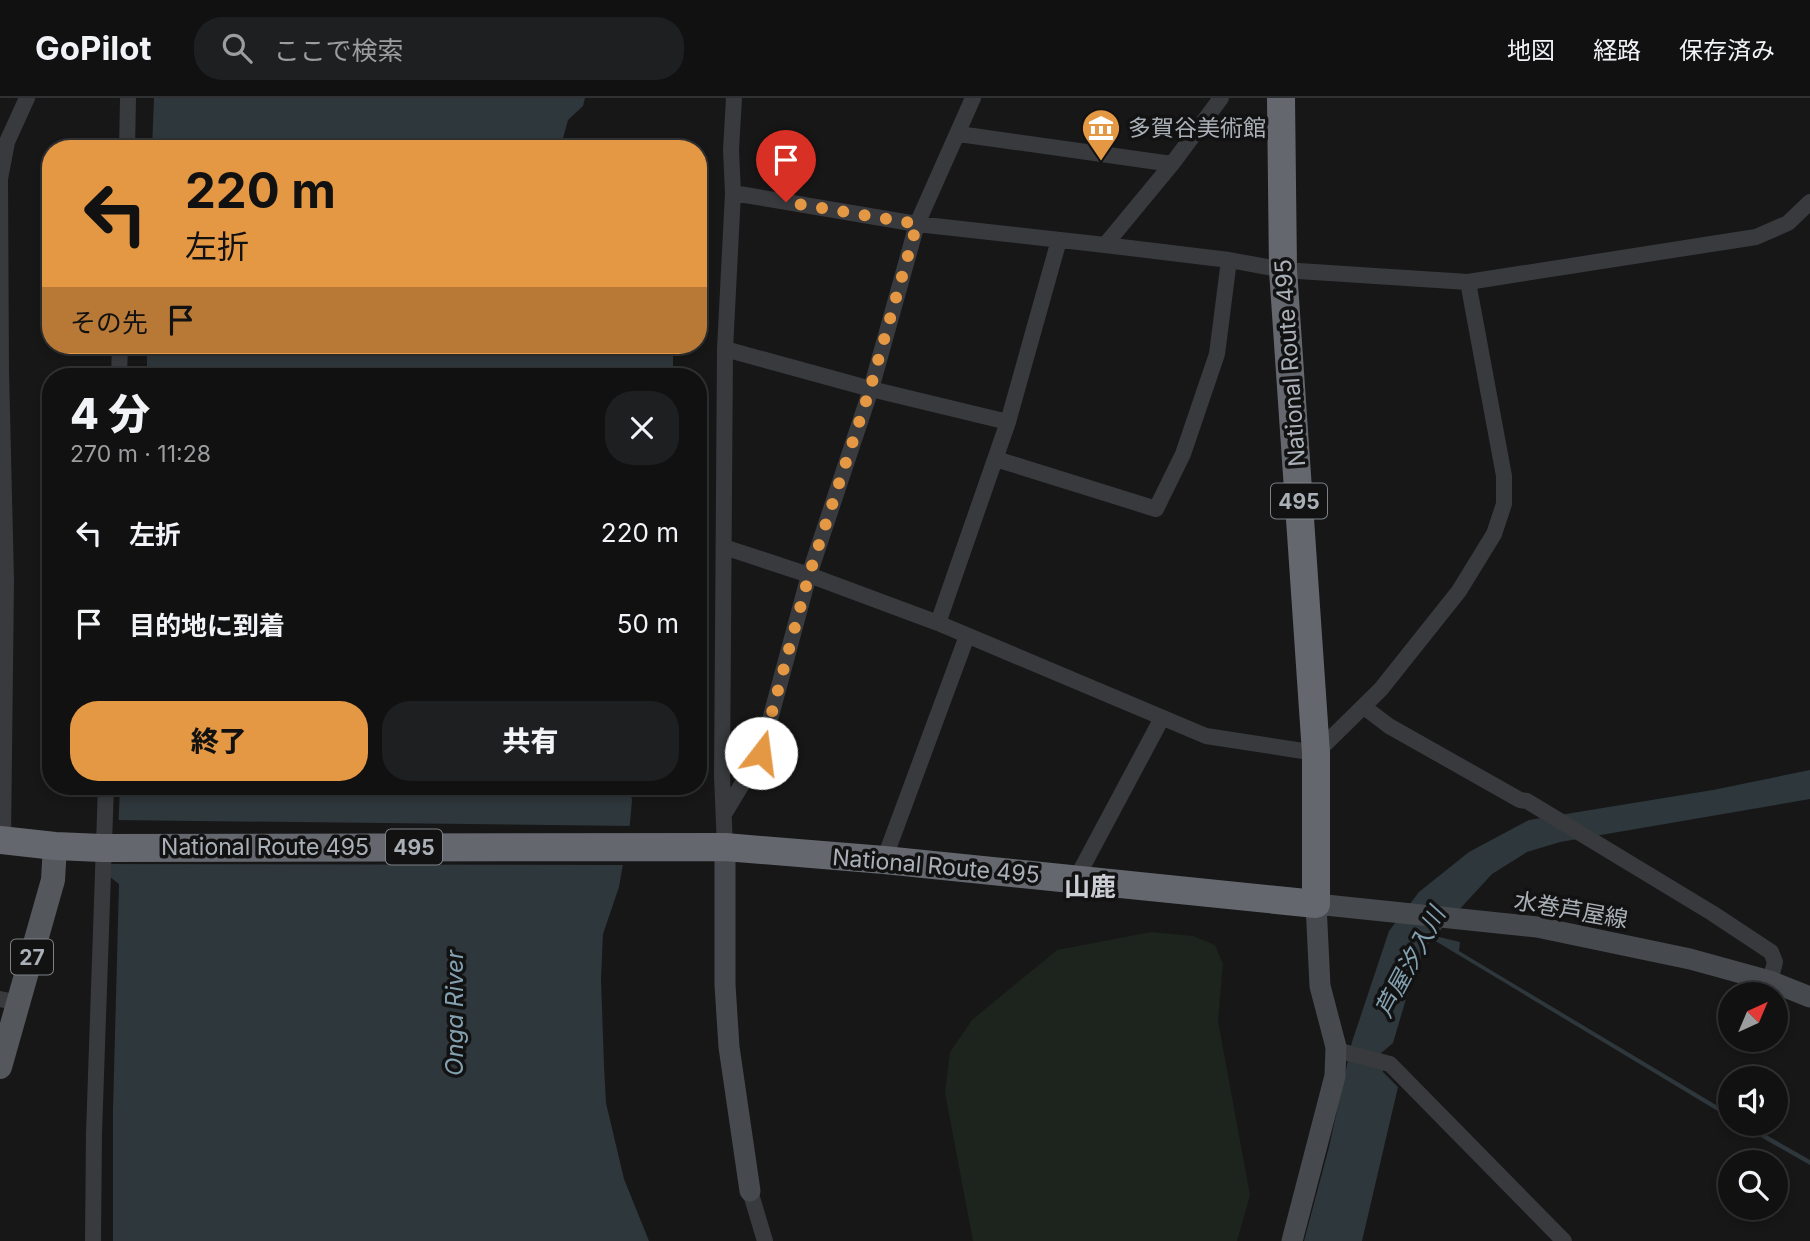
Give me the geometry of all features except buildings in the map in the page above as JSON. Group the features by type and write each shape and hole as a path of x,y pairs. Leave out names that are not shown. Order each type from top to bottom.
{"highway":[{"name":"National Route 495","path":"1,840 102,848 725,847 884,860 1317,904 1316,753 1283,270 1281,98"}],"main road":[{"name":"27","path":"0,1067 10,1001 53,880 55,846"}],"street":[{"path":"1,840 3,580 0,179 7,142 26,98"},
{"path":"127,140 128,98"},
{"path":"734,98 731,150 733,193 725,349 724,985 729,1047 750,1191 765,1241"},
{"path":"723,814 761,753 809,575 870,389 917,224 973,98"},
{"path":"1105,245 1220,98"},
{"path":"959,134 1171,164"},
{"path":"733,193 917,224 1229,260 1283,270 1468,282 1756,237 1788,223 1810,202"},
{"path":"938,623 1008,422 1059,240"},
{"path":"996,459 1156,509 1183,454 1217,354 1229,260"},
{"path":"724,547 938,623 1206,736 1316,753 1381,689 1459,591 1494,534 1504,504 1504,476 1468,282"},
{"path":"725,349 870,389 1008,422"},
{"path":"884,860 967,636"},
{"path":"1364,707 1389,726 1520,800 1527,801 1712,913 1770,952 1775,962 1770,981"},
{"path":"1076,879 1162,718"},
{"path":"93,1241 105,795"},
{"path":"1292,1241 1335,1076 1338,1049 1320,986 1317,904"},
{"name":"水巻芦屋線","path":"1317,904 1537,927 1690,959 1770,981 1810,997"},
{"path":"1338,1049 1390,1063 1564,1241"}],"shaded area":[{"path":"1151,932 1193,936 1215,945 1223,964 1218,1021 1250,1195 1237,1241 973,1241 945,1093 950,1052 972,1020 1057,950"}],"water":[{"path":"154,98 585,98 583,106 568,120 562,140 152,140"},
{"path":"147,354 673,354 673,368 147,368"},
{"name":"芦屋汐入川","path":"1810,770 1810,799 1560,842 1527,852 1492,874 1435,936 1460,942 1459,951 1718,1106 1718,1111 1432,939 1424,950 1393,1043 1380,1054 1383,1072 1398,1087 1362,1241 1304,1241 1329,1147 1352,1042 1389,931 1419,892 1469,852 1529,820 1713,790"},
{"name":"Onga River","path":"120,795 631,795 630,823 619,887 603,934 601,979 604,1066 606,1103 624,1179 649,1241 113,1241 113,1109 119,884 97,867 118,835"},
{"path":"1759,1136 1768,1136 1810,1160 1810,1165 1788,1150"}],"pier":[{"path":"115,820 633,826 626,865 99,864 98,832 115,832"}],"place":[{"name":"多賀谷美術館","path":"1101,162"}],"district":[{"name":"山鹿","path":"1090,886"}],"route":[{"path":"761,753 809,575 870,389 917,224 786,202"}]}
